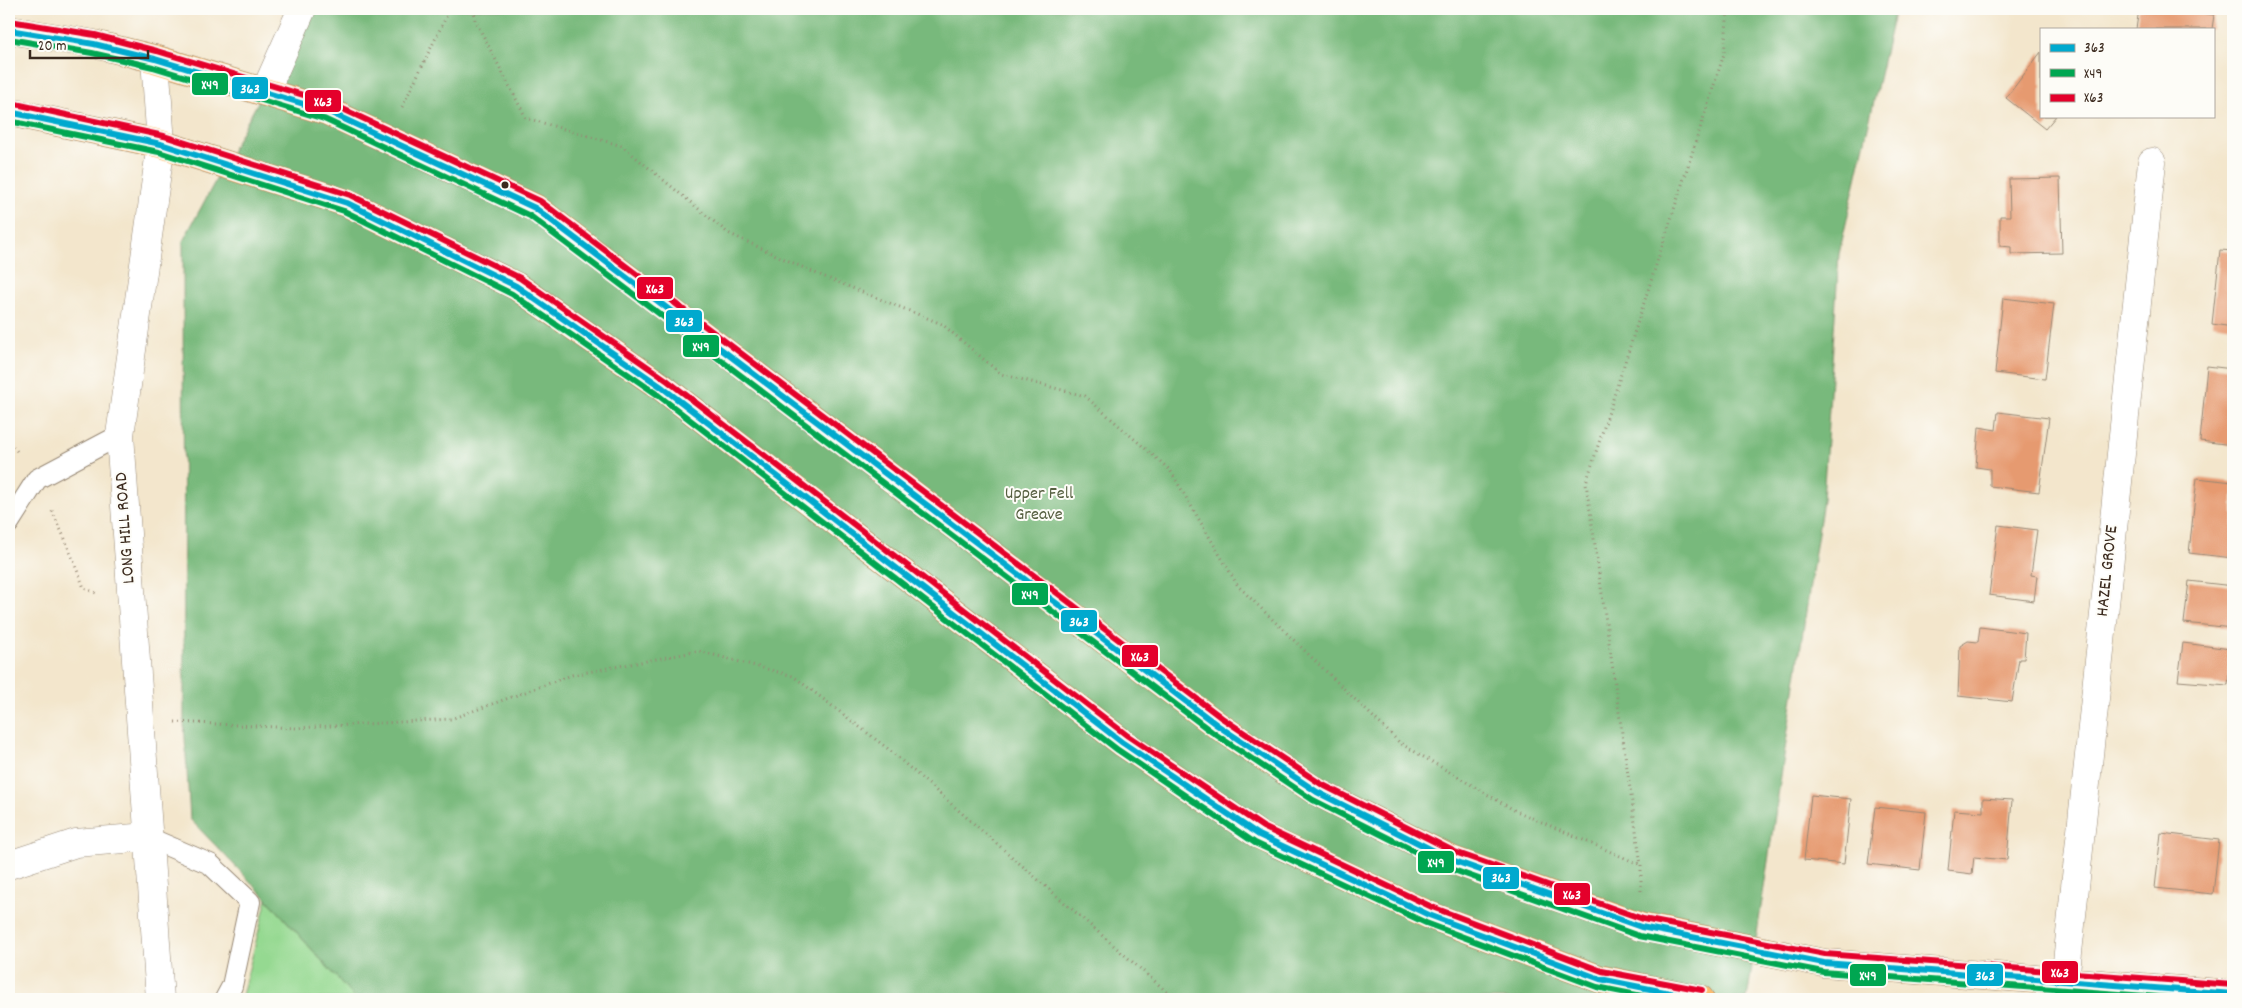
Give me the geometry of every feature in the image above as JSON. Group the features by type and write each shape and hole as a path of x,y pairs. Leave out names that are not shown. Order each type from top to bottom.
{"main road":[{"path":"9,30 94,44 155,59 327,111 535,208 1217,724 1318,792 1452,860 1641,927 1824,963 2233,994"},
{"path":"9,112 161,144 347,203 516,286 663,388 1124,743 1259,836 1438,919 1600,979 1700,999"}],"street":[{"path":"264,92 302,9"},
{"name":"LONG HILL ROAD","path":"155,59 161,144 120,435 147,837 160,999"},
{"name":"HAZEL GROVE","path":"2065,981 2152,162"},
{"path":"9,865 76,843 147,837"}],"lane":[{"path":"9,523 37,480 120,435"},
{"path":"147,837 210,864 250,902 232,986 225,999"}],"path":[{"path":"388,139 450,9"},
{"path":"474,9 475,20 526,118 622,146 728,233 815,273 942,324 1001,374 1085,396 1170,470 1238,586 1400,743 1514,810 1641,865"},
{"path":"1641,927 1641,865 1586,483 1724,54 1728,9"},
{"path":"9,444 13,446 37,480 65,539 84,588 132,606"},
{"path":"184,722 297,728 451,719 572,675 699,651 793,676 887,748 1175,999"}],"green space":[{"name":"Upper Fell Greave","path":"308,9 1895,9 1839,254 1823,500 1747,999 356,999 267,899 190,819 184,722 183,241"},
{"path":"267,899 356,999 241,999"}],"building":[{"path":"2139,9 2172,9 2214,15 2212,28 2136,28"},
{"path":"2040,53 2040,118 2054,118 2045,129 2006,98"},
{"path":"2060,178 2062,253 2011,254 2011,247 2000,246 2000,216 2010,216 2009,179"},
{"path":"2220,250 2233,251 2233,327 2212,324"},
{"path":"2003,298 2054,304 2045,379 1995,373"},
{"path":"2207,366 2233,369 2233,445 2200,441"},
{"path":"1998,412 2049,418 2039,492 1990,486 1990,469 1976,467 1979,427 1996,430"},
{"path":"2197,478 2233,482 2233,558 2189,553"},
{"path":"1998,525 2037,530 2031,575 2037,576 2034,601 1989,595"},
{"path":"2189,581 2233,586 2233,628 2184,623"},
{"path":"1980,627 2026,633 2024,659 2019,659 2012,702 1958,696 1960,646 1968,641 1978,642"},
{"path":"2183,643 2231,649 2228,685 2178,681"},
{"path":"1811,795 1851,799 1844,864 1804,860"},
{"path":"1983,798 2012,800 2007,860 1974,857 1972,874 1948,871 1954,810 1983,812"},
{"path":"1875,807 1926,812 1920,870 1868,864"},
{"path":"2161,833 2219,840 2213,894 2155,888"}],"transit line":[{"name":"X63","path":"10,21 95,35 157,51 330,103 540,201 1222,718 1321,784 1455,852 1643,919 1825,954 2233,985"},
{"name":"363","path":"9,30 94,44 155,59 327,111 535,208 1217,725 1317,792 1452,860 1641,927 1824,963 2233,994"},
{"name":"X49","path":"9,39 92,53 153,67 324,119 530,216 1212,732 1313,800 1448,868 1639,936 1823,972 2186,999"},
{"name":"X63","path":"11,103 164,136 350,195 520,278 668,381 1128,736 1263,827 1432,907 1602,971 1702,990"},
{"name":"363","path":"9,112 161,144 347,203 516,286 663,388 1123,743 1259,835 1429,915 1600,979 1700,999"},
{"name":"X49","path":"9,121 159,152 344,211 512,294 658,395 1118,750 1255,843 1426,923 1597,987 1657,999"}]}
